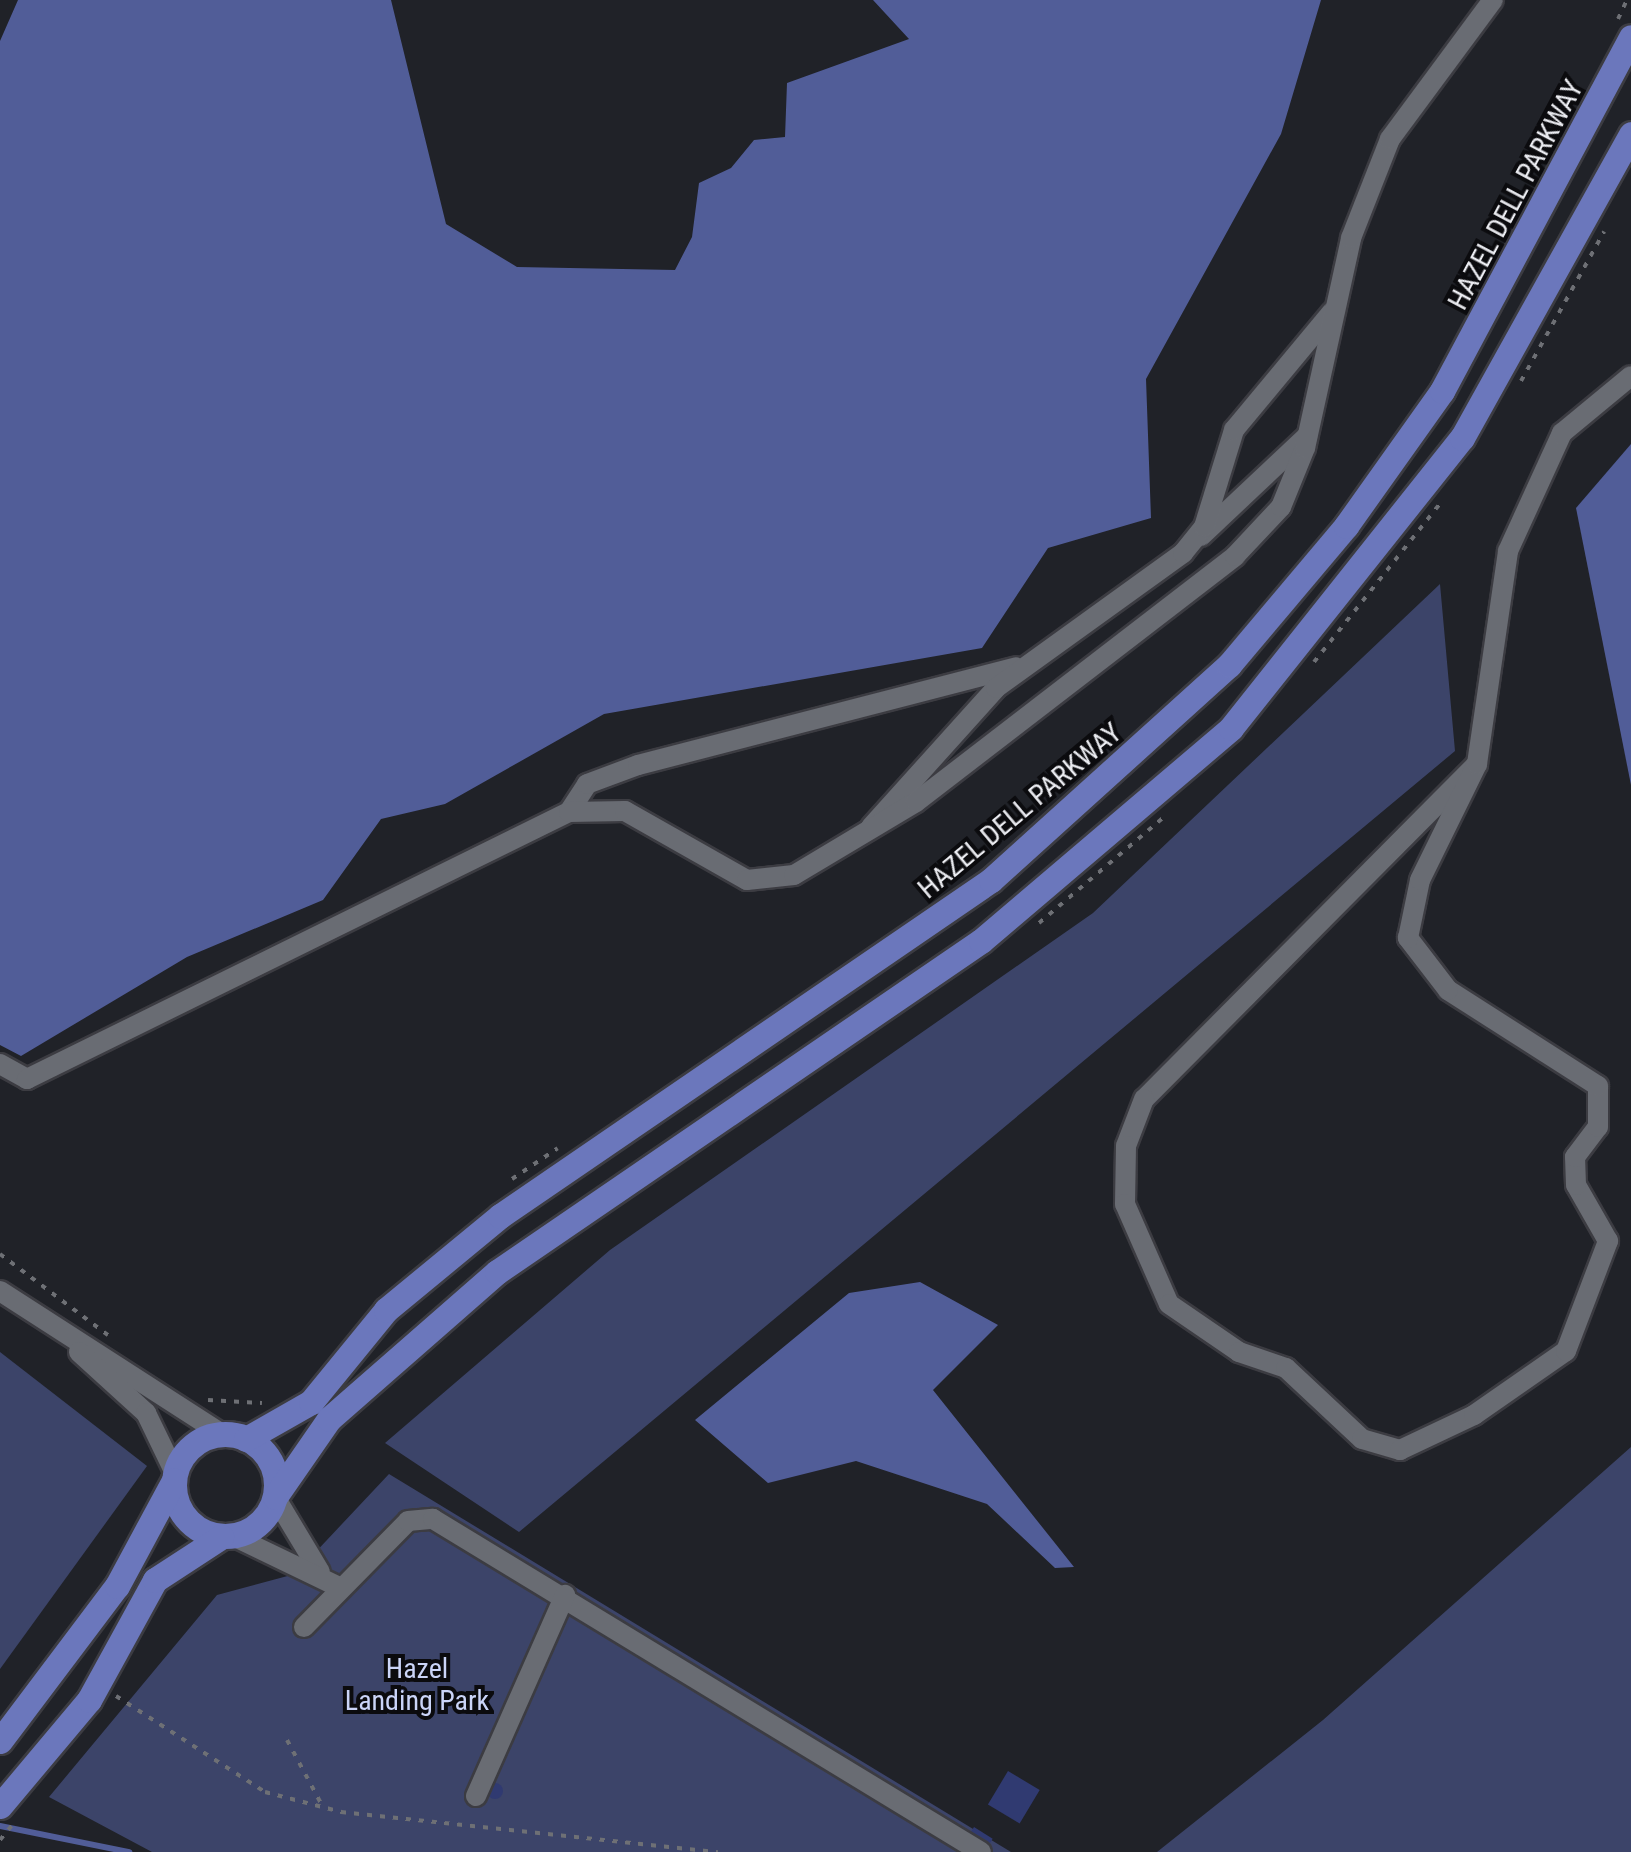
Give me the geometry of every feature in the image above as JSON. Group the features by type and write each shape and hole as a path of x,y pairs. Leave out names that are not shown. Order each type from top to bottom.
{"main road":[{"name":"HAZEL DELL PARKWAY","path":"234,1436 311,1402 386,1310 500,1216 991,880 1229,665 1346,526 1442,391 1631,36"},
{"path":"6,1799 88,1700 155,1580 227,1536 255,1527 329,1419 497,1272 981,941 1231,728 1462,438 1631,134"},
{"path":"0,1741 108,1599 187,1450 234,1436 271,1463 275,1497"},
{"path":"174,1476 189,1522 227,1536"}],"street":[{"path":"0,1064 28,1080 569,812 625,811 747,880 794,876 869,830 1235,556 1280,507 1308,435 1336,307 1390,139 1493,0"},
{"path":"1183,553 1204,527 1234,430 1336,307"},
{"path":"1477,764 1144,1099 1126,1146 1125,1204 1169,1304 1239,1352 1286,1368 1362,1439 1400,1450 1474,1415 1566,1350 1608,1240 1576,1186 1575,1157 1598,1127 1598,1086 1448,990 1408,938 1420,880 1477,764 1508,552 1562,433 1631,356"},
{"path":"1562,433 1631,376"},
{"path":"869,830 892,793 1027,664 1183,553 1308,435"},
{"path":"569,812 587,784 638,765 1027,664"},
{"path":"0,1291 72,1343 234,1436"},
{"path":"72,1343 146,1413 174,1476"},
{"path":"275,1497 329,1580"},
{"path":"304,1627 329,1580 408,1521 433,1519 565,1594 981,1852"},
{"path":"227,1536 329,1580"},
{"path":"476,1796 565,1594"}],"path":[{"path":"0,1254 125,1348"},
{"path":"200,1396 241,1406 276,1399"},
{"path":"112,1693 265,1792 323,1808 718,1852"},
{"path":"287,1740 323,1808"}],"green space":[{"path":"1440,584 1455,751 519,1532 385,1443 610,1250 1093,913"},
{"path":"0,1352 147,1466 0,1669"},
{"path":"1631,1447 1631,1852 1157,1852 1323,1720"},
{"name":"Hazel Landing Park","path":"389,1474 1011,1852 152,1852 49,1797 217,1595 295,1574"}],"shaded area":[{"path":"18,0 391,0 446,224 517,267 675,270 692,237 699,183 731,168 754,140 785,137 787,83 909,39 873,0 1321,0 1281,134 1146,379 1151,518 1048,548 982,648 604,714 445,804 381,819 323,900 187,957 21,1056 0,1045 0,41"},
{"path":"1631,444 1631,785 1576,508"},
{"path":"920,1282 998,1325 933,1390 1074,1567 1055,1568 987,1504 856,1461 768,1483 695,1420 849,1293"}],"building":[{"path":"1008,1771 1040,1790 1020,1823 988,1804"},
{"path":"495,1783 503,1791 495,1799 487,1791"},
{"path":"974,1827 993,1839 988,1845 970,1834"}],"waterway":[{"path":"0,1826 129,1852"}]}
